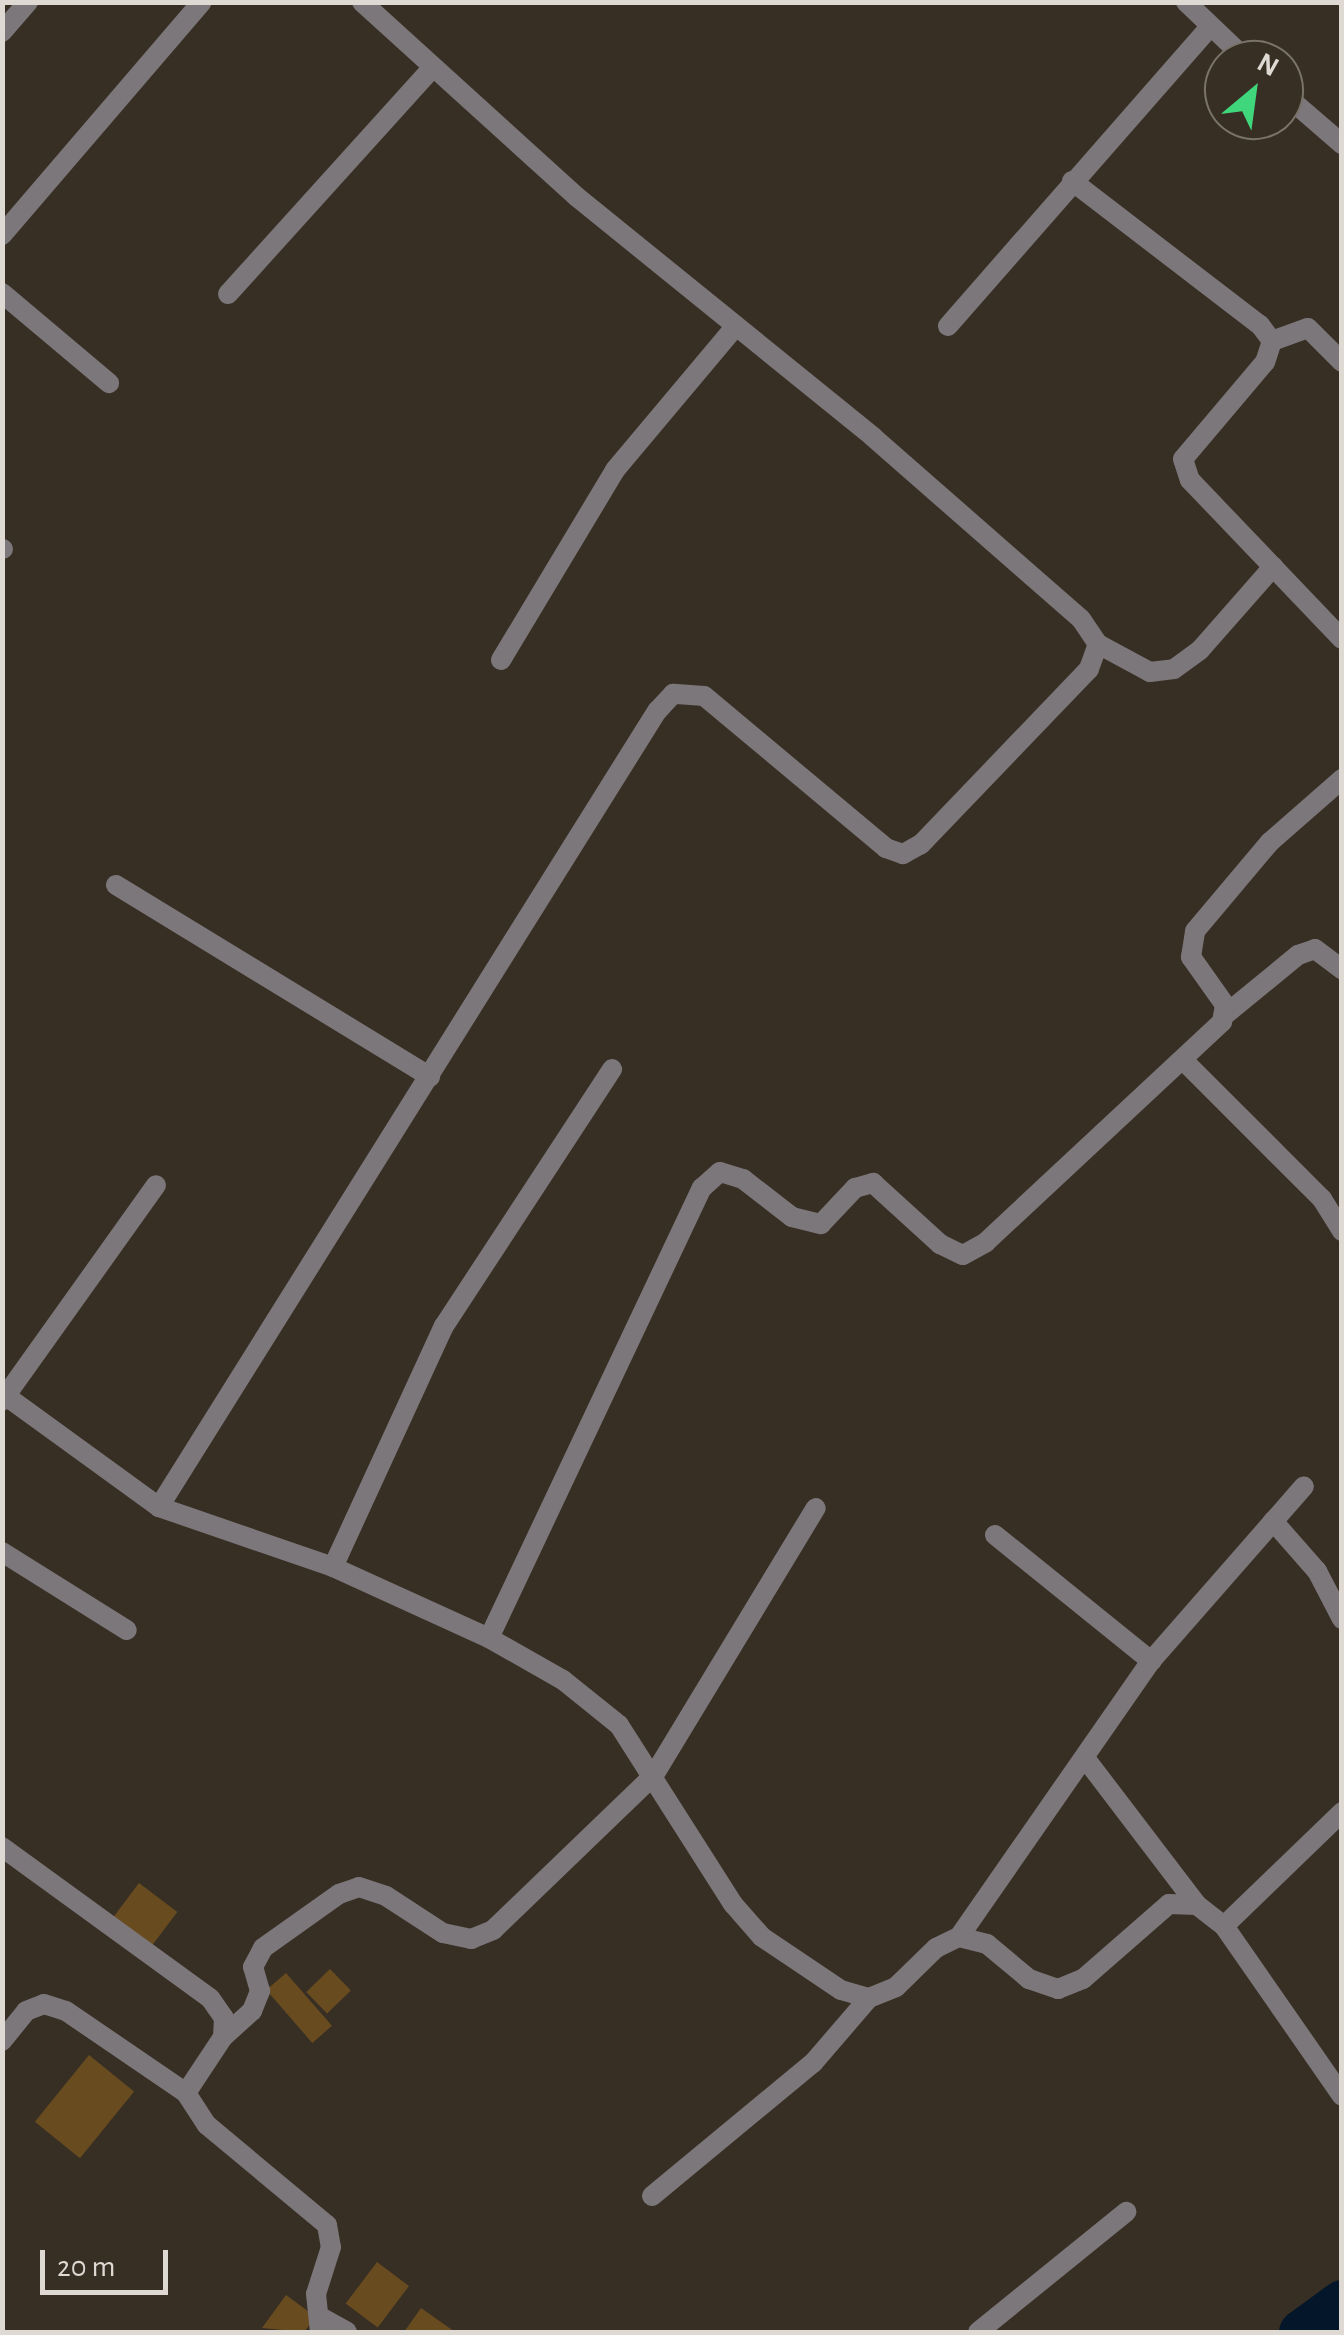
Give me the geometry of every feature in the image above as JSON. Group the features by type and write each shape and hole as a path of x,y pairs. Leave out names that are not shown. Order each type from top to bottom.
{"street":[{"path":"2,32 28,2"},
{"path":"2,235 202,2"},
{"path":"362,2 432,68 1036,580 1098,644 1150,672 1174,670 1200,650 1273,567"},
{"path":"1186,2 1225,40"},
{"path":"948,326 1210,27"},
{"path":"228,294 432,68"},
{"path":"1304,111 1342,144"},
{"path":"1072,182 1260,325 1272,341"},
{"path":"2,293 110,382"},
{"path":"500,660 615,470 736,326"},
{"path":"1272,341 1308,328 1342,362"},
{"path":"1272,341 1265,362 1182,459 1190,480 1342,639"},
{"path":"159,1507 646,727 673,694 704,696 886,848 903,854 922,844 1089,669 1098,644"},
{"path":"1226,1014 1190,957 1202,917 1270,842 1342,779"},
{"path":"116,886 430,1077"},
{"path":"489,1638 702,1188 720,1172 744,1178 792,1217 821,1224 854,1188 873,1183 940,1244 963,1254 986,1242 1183,1060 1226,1014 1314,949 1342,969"},
{"path":"1183,1060 1322,1200 1342,1231"},
{"path":"333,1568 444,1326 612,1069"},
{"path":"156,1184 4,1397 159,1507 333,1568 489,1638 563,1680 619,1725 732,1904 762,1937 841,1990 869,1998"},
{"path":"652,2196 812,2063 869,1998 896,1987 936,1948 959,1937 1151,1662 1304,1486"},
{"path":"186,2094 223,2038 252,2010 260,1992 254,1967 263,1948 339,1894 359,1887 443,1933 471,1939 493,1930 654,1775 816,1508"},
{"path":"1272,1521 1317,1570 1342,1619"},
{"path":"994,1535 1151,1662"},
{"path":"2,1552 127,1630"},
{"path":"1084,1758 1198,1905 1224,1926 1342,2096"},
{"path":"1224,1926 1342,1812"},
{"path":"2,1847 210,1998 224,2018 223,2038"},
{"path":"959,1937 988,1944 1029,1980 1058,1989 1083,1979 1169,1904 1198,1905"},
{"path":"2,2042 26,2011 44,2004 66,2011 186,2094 208,2125 327,2225 331,2247 316,2294 322,2326 347,2332"},
{"path":"978,2332 1126,2212"}],"building":[{"path":"139,1883 177,1912 151,1947 113,1918"},
{"path":"330,1969 351,1991 327,2014 306,1992"},
{"path":"286,1973 332,2026 312,2043 266,1990"},
{"path":"89,2055 134,2092 80,2158 35,2122"},
{"path":"377,2262 409,2286 378,2328 346,2304"},
{"path":"286,2295 316,2317 304,2332 262,2328"},
{"path":"421,2308 455,2332 404,2332"}],"waterway":[{"path":"1301,2332 1342,2302"}]}
